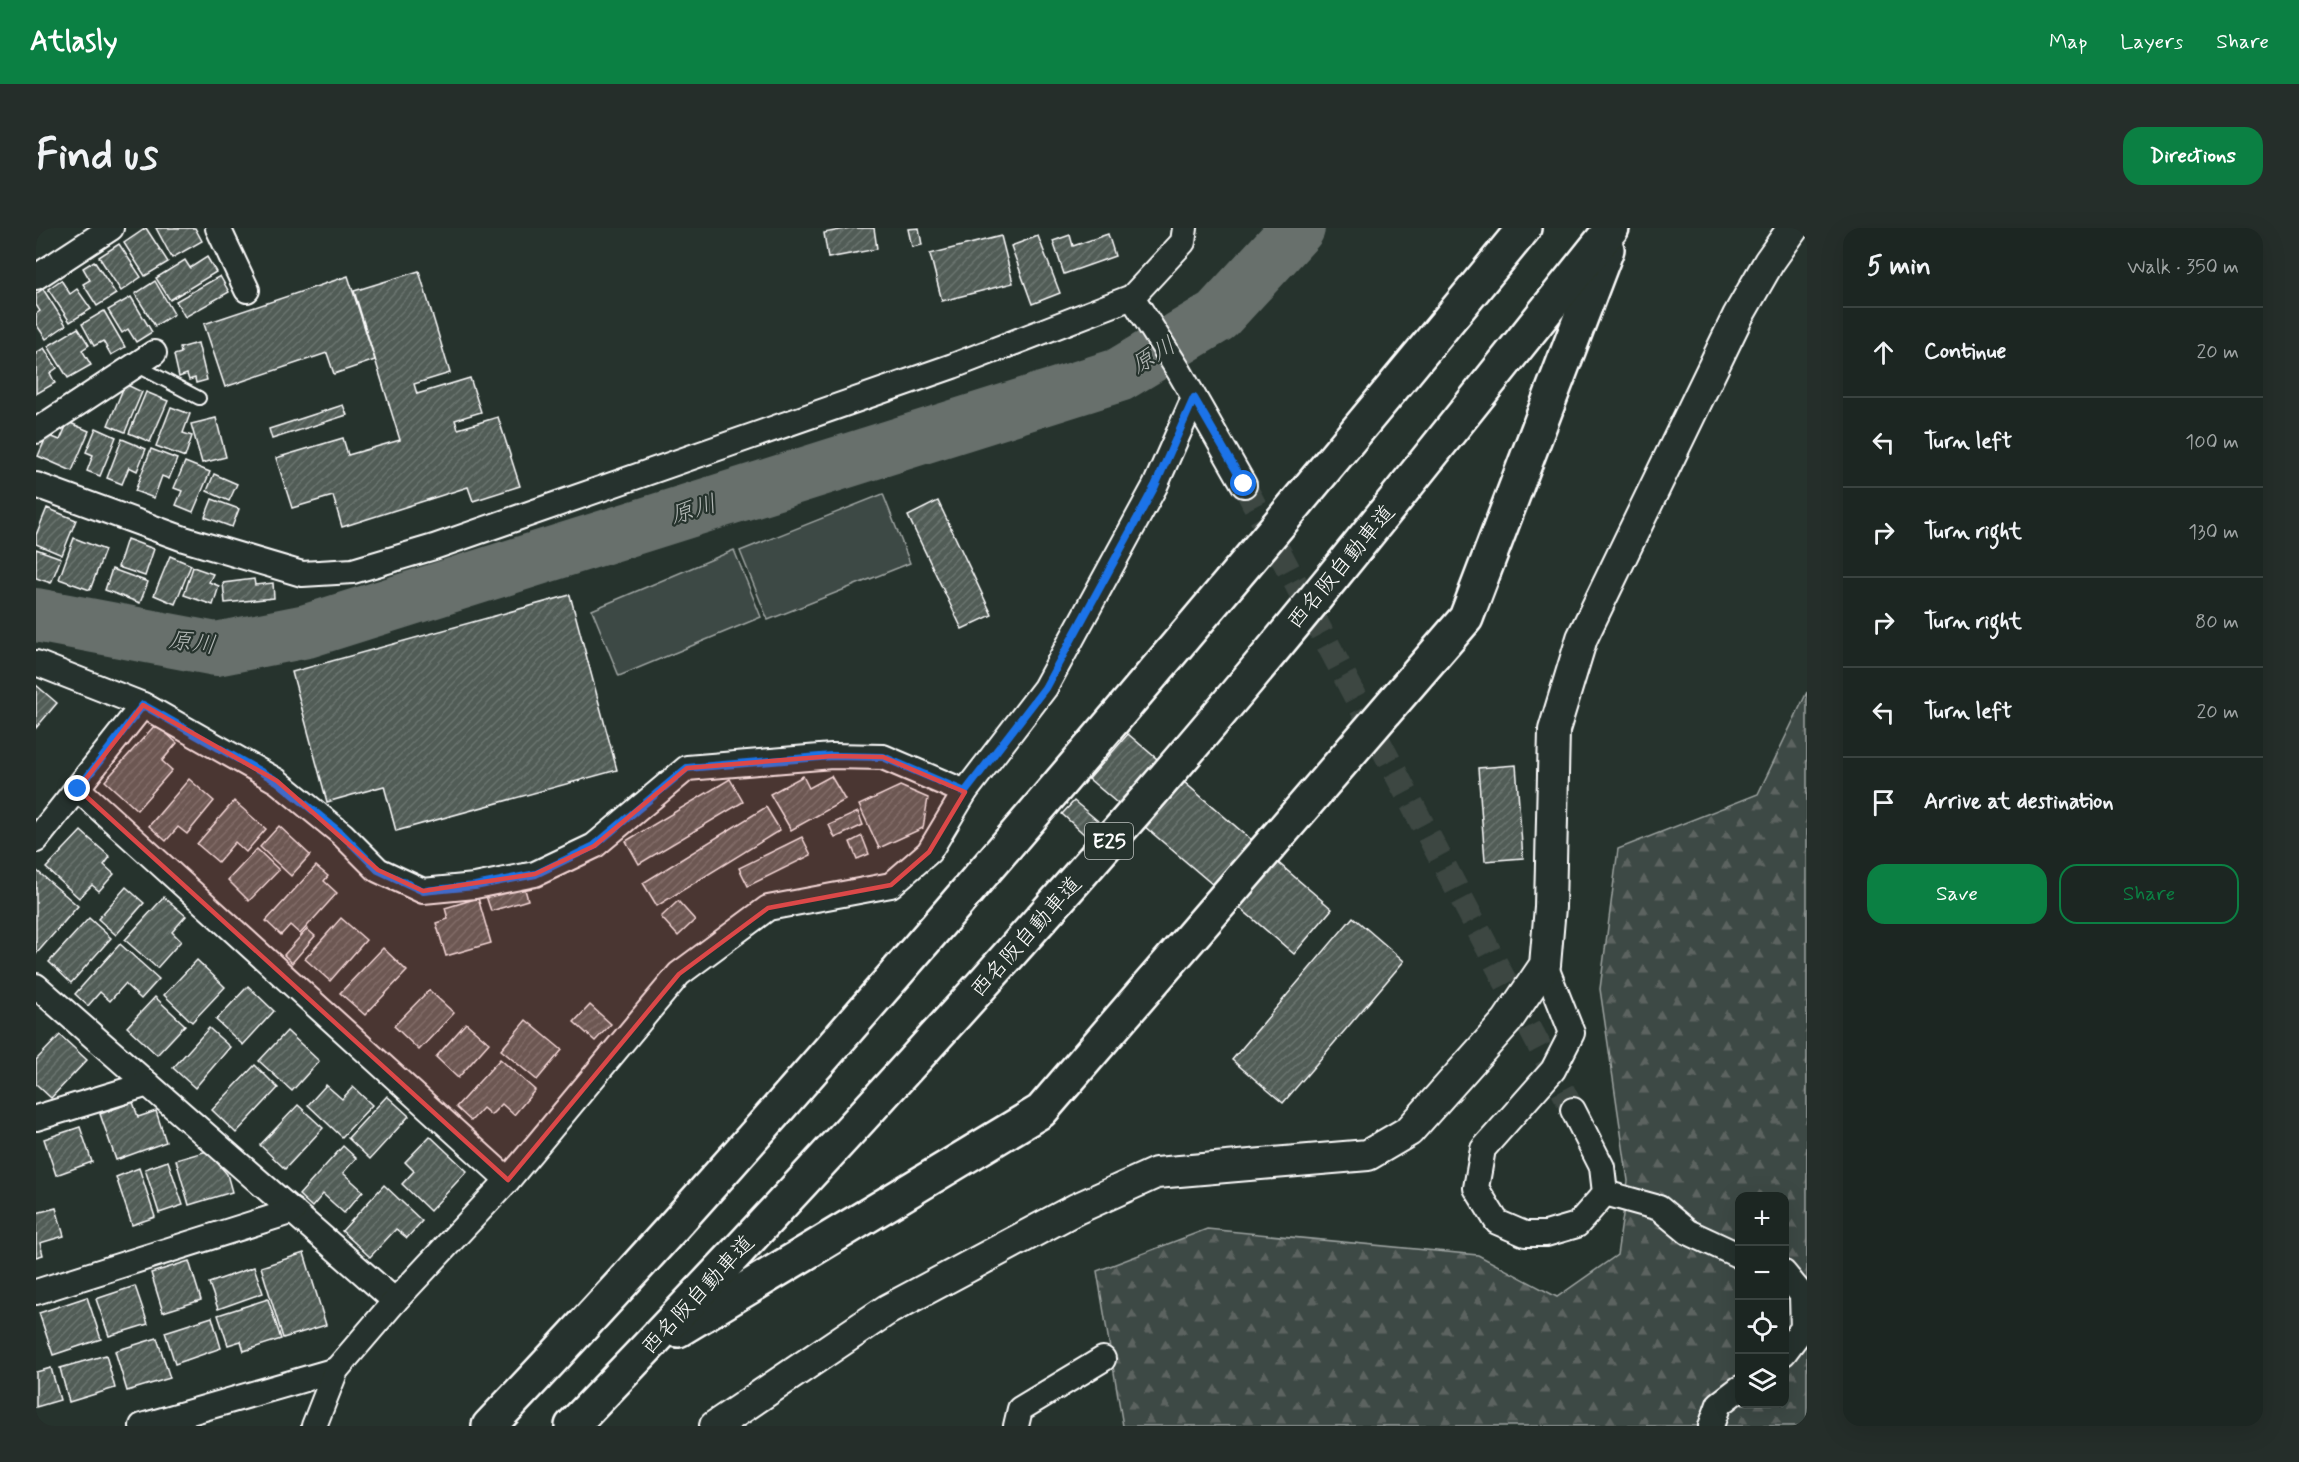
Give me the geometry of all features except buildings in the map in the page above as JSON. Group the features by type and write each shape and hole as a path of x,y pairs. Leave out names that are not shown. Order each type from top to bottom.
{"highway":[{"path":"489,1426 578,1332 905,964 1325,472 1524,228"},
{"path":"645,1350 1041,1111 1466,618 1614,228"},
{"name":"西名阪自動車道","path":"572,1426 902,1074 1150,795 1393,501 1614,228"}],"street":[{"path":"36,277 111,228"},
{"path":"218,228 247,290"},
{"path":"36,485 184,538 302,574 353,571 434,547 942,370 1138,307 1183,242 1185,228"},
{"path":"1573,1110 1602,1167 1605,1193 1577,1225 1546,1234 1525,1234 1497,1222 1476,1188 1483,1149 1553,1070 1572,1033 1545,965 1551,907 1554,730 1582,638 1738,316 1769,262 1793,228"},
{"path":"1138,307 1179,371 1244,484"},
{"path":"36,431 145,359"},
{"path":"314,1426 336,1370 395,1301 508,1180 679,974 768,908 891,885 929,852 965,792 1045,688 1155,486 1194,398"},
{"path":"36,663 143,705 277,781 342,834 378,870 423,891 475,886 536,874 594,846 687,768 832,756 883,757 965,792"},
{"path":"36,840 143,705"},
{"path":"78,789 508,1180"},
{"path":"715,1426 887,1310 1076,1209 1156,1173 1368,1155 1409,1131 1507,1021 1545,965"},
{"path":"36,986 395,1301"},
{"path":"36,1118 148,1084"},
{"path":"1605,1193 1659,1208 1688,1232 1735,1254"},
{"path":"36,1292 293,1211"},
{"path":"1789,1278 1802,1295 1803,1328 1789,1347"},
{"path":"1016,1426 1020,1409 1103,1359"},
{"path":"142,1426 336,1370"},
{"path":"1712,1426 1719,1404 1735,1392"}],"lane":[{"path":"145,359 200,398"}],"highlighted area":[{"path":"143,705 277,781 378,870 423,891 535,874 594,846 687,768 832,756 883,757 965,792 929,852 891,885 768,908 679,974 508,1180 78,789"}],"green space":[{"path":"883,494 910,563 768,620 740,551"},
{"path":"734,550 761,617 619,676 592,610"},
{"path":"1807,692 1807,1426 1123,1426 1097,1271 1207,1229 1478,1255 1557,1297 1617,1255 1628,1181 1600,989 1618,849 1758,794"}],"waterway":[{"name":"原川","path":"36,615 216,649 307,631 1119,375 1217,316 1298,228"}],"tunnel":[{"path":"1244,485 1573,1110"}],"route":[{"path":"78,789 143,705 277,781 342,834 378,870 423,891 475,886 536,874 594,846 687,768 832,756 883,757 965,792 1045,688 1155,486 1194,398 1244,484"}]}
